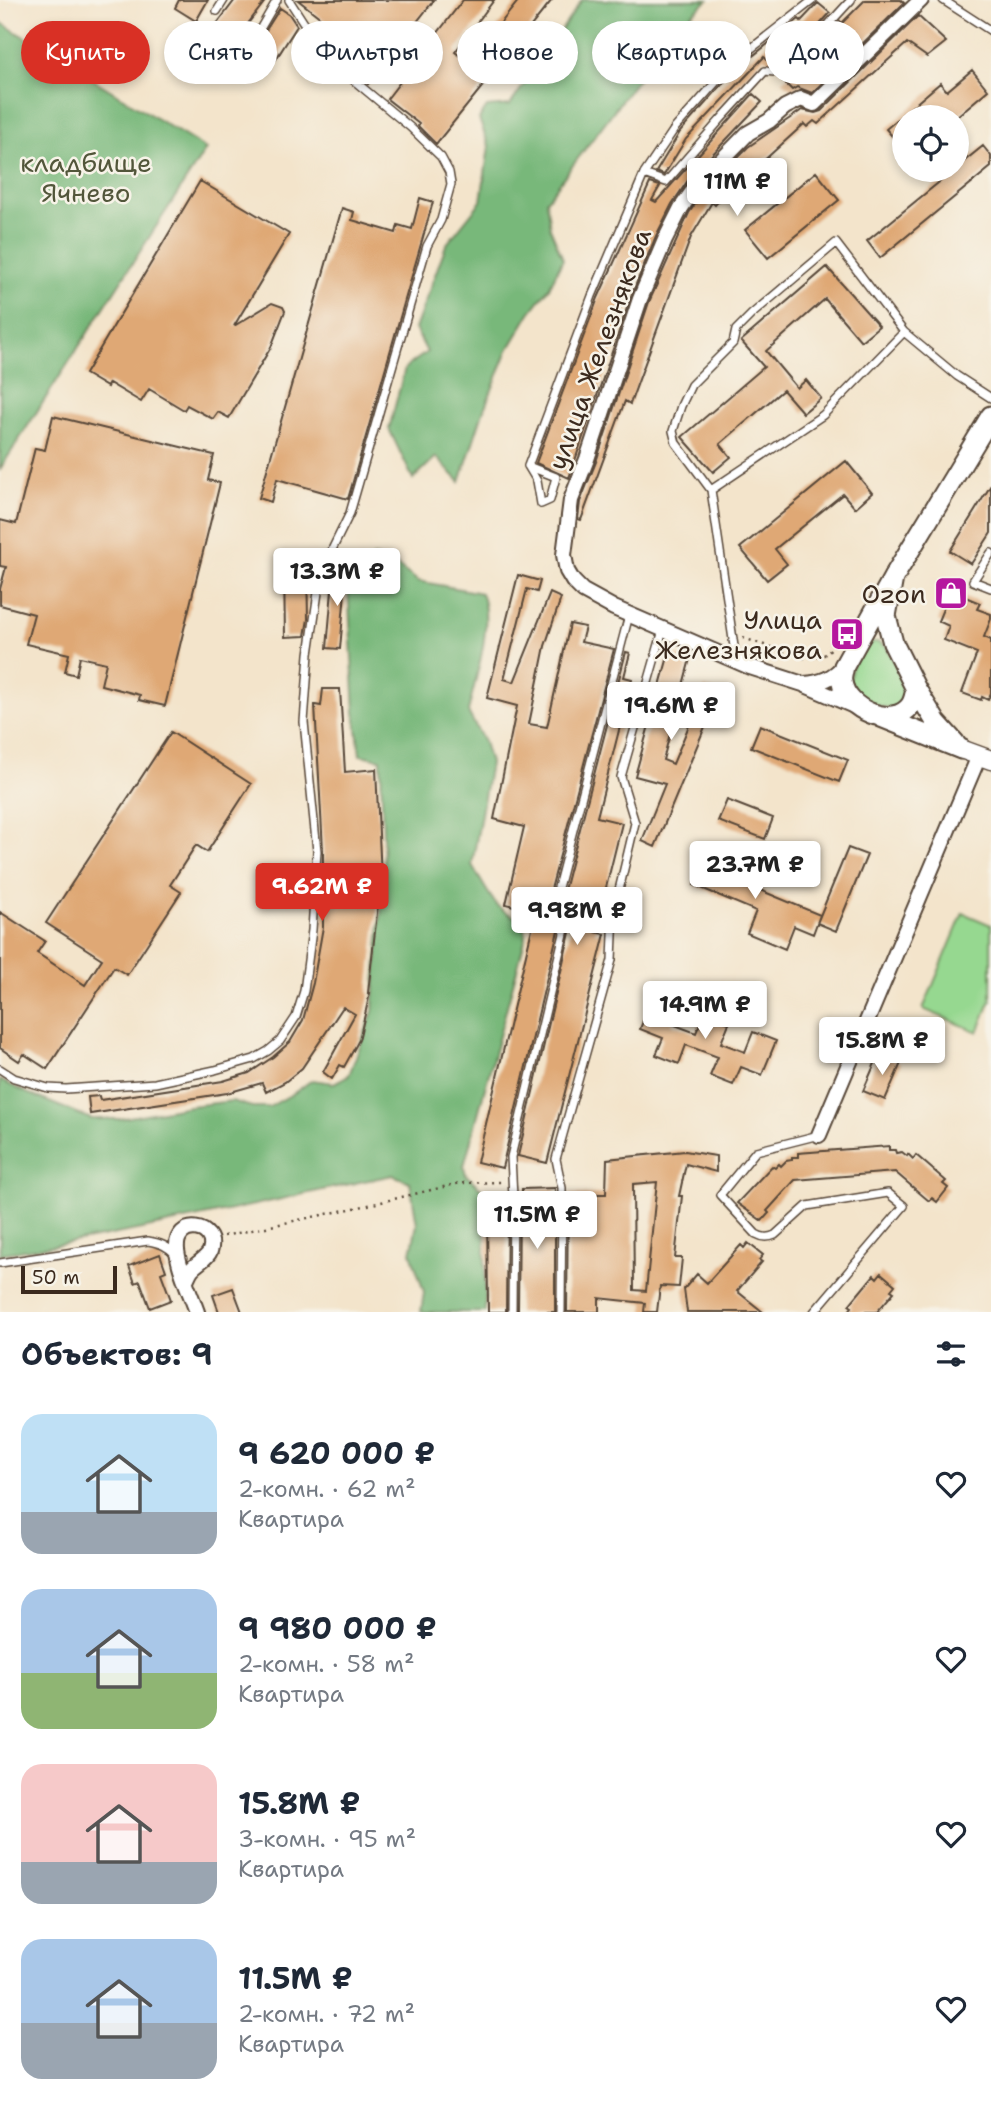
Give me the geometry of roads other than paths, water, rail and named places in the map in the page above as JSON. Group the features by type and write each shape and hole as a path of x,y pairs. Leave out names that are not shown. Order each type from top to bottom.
{"main road":[{"path":"977,755 859,708 847,695 842,682 849,640 893,578 991,416"},
{"path":"893,578 886,616 893,643 936,722 977,755"},
{"path":"849,640 877,635 893,643"},
{"path":"878,716 894,716 905,711 912,703 916,689"}],"street":[{"name":"улица Железнякова","path":"859,708 803,684 736,661 629,615 583,591 567,571 564,555 571,500 640,299 681,208 696,185 748,133 785,107 802,99 814,104 921,0"},
{"path":"803,684 832,678 844,666"},
{"path":"819,1135 977,755"},
{"path":"186,1280 191,1269 211,1250 210,1239 205,1231 194,1227 184,1230 178,1237 176,1247 179,1259 186,1280 197,1312"}],"lane":[{"path":"217,11 224,0"},
{"path":"265,21 277,0"},
{"path":"0,1069 14,1079 66,1089 155,1083 215,1070 254,1059 280,1041 296,1017 304,991 312,930 317,851 304,722 309,654 321,572 350,513 427,246 441,220 451,184 449,172 441,157 410,127 340,69 311,34 289,0"},
{"path":"528,466 592,296 644,174 675,128 734,62 813,0"},
{"path":"644,174 666,183 765,71 784,74 851,0"},
{"path":"943,0 991,31"},
{"path":"736,661 711,490 676,443 673,431 691,385 733,343 736,330 836,243 904,332 957,376 991,398"},
{"path":"711,490 823,415 904,332"},
{"path":"528,466 556,477 550,500 541,504 537,481 528,466"},
{"path":"991,553 973,581 991,588"},
{"path":"512,1312 511,1157 567,921 555,899 629,615"},
{"path":"561,1312 562,1188 556,1159 612,960 614,911 635,823 621,777 663,630"},
{"path":"814,1312 904,1206 888,1193 807,1206 775,1235 761,1237 720,1195 756,1152 819,1135"},
{"path":"0,1263 148,1241 171,1249 179,1259"}],"place":[{"name":"Ozon","path":"951,593"},
{"name":"Улица Железнякова","path":"847,634"}],"park label":[{"name":"кладбище Ячнево","path":"86,177"}]}
